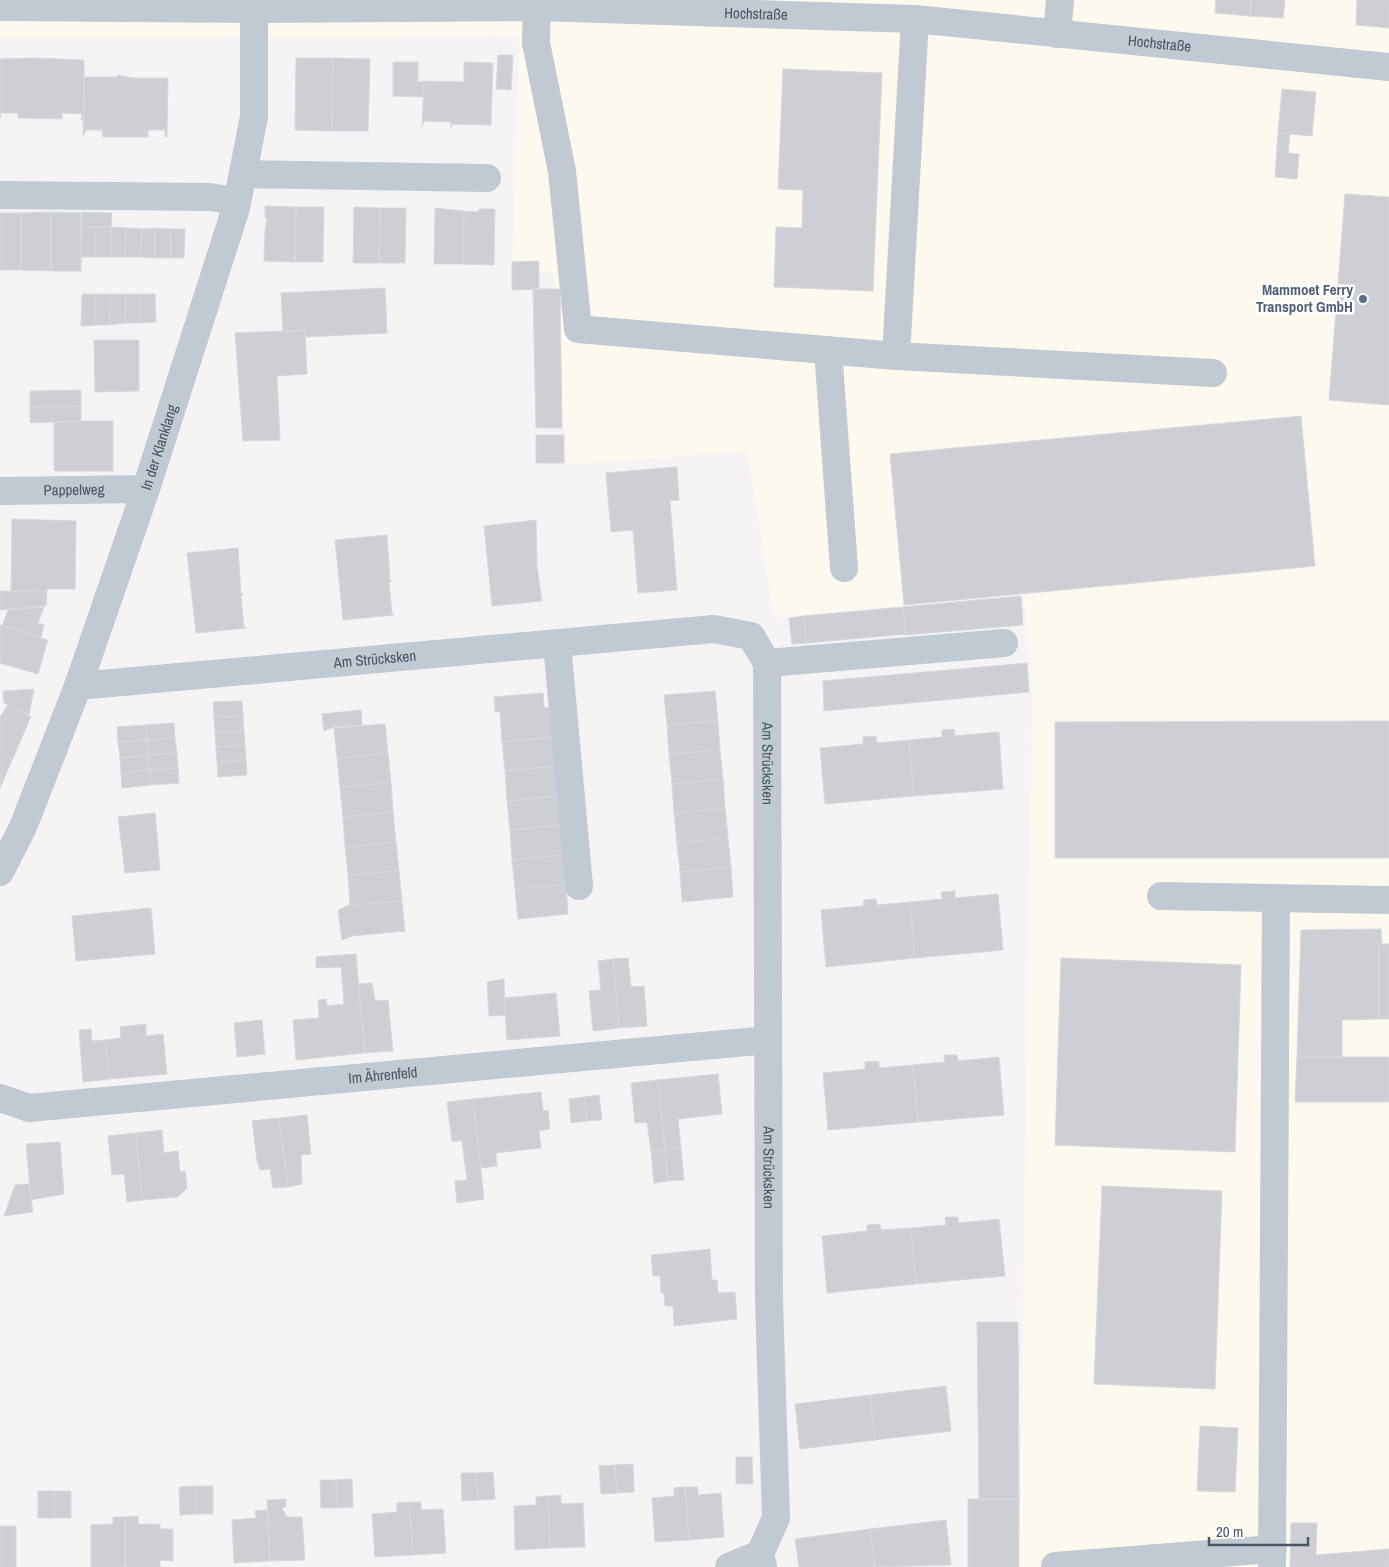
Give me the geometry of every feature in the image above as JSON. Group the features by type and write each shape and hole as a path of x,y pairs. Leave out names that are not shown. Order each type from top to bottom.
{"street":[{"path":"1057,34 1060,0"},
{"path":"537,4 536,43 562,171 578,329 896,356 1213,373"},
{"name":"Hochstraße","path":"0,7 254,9 537,4 915,19 1389,67"},
{"name":"In der Klanklang","path":"0,872 11,828 78,686 146,489 237,201 254,117 254,9"},
{"path":"896,356 915,19"},
{"path":"243,174 487,178"},
{"path":"0,195 210,197 237,201"},
{"path":"828,350 844,568"},
{"name":"Pappelweg","path":"0,491 146,489"},
{"name":"Am Strücksken","path":"78,686 714,630 751,636 767,663 769,1301 776,1518 762,1560"},
{"path":"767,663 1004,643"},
{"path":"558,644 579,886"},
{"path":"1161,896 1389,900"},
{"path":"1055,1566 1272,1558 1276,899"},
{"name":"Im Ährenfeld","path":"0,1098 29,1108 768,1040"},
{"path":"729,1567 762,1560"}],"shaded area":[{"path":"0,0 1389,0 1389,1567 1019,1567 1032,693 1024,595 774,618 747,451 566,465 554,272 512,276 519,36 0,38"}],"building":[{"path":"1216,0 1251,0 1250,16 1215,13"},
{"path":"1251,0 1285,0 1283,18 1250,16"},
{"path":"1357,0 1389,0 1389,28 1356,25"},
{"path":"498,55 513,55 511,90 496,89"},
{"path":"296,58 333,58 332,131 295,130"},
{"path":"333,58 370,59 368,131 332,131"},
{"path":"0,59 84,60 84,120 81,120 82,114 62,113 62,119 18,118 18,113 1,113 0,118"},
{"path":"393,62 418,62 418,82 424,81 423,97 393,96"},
{"path":"464,62 493,63 491,125 452,124 451,128 451,122 424,121 422,127 424,81 464,82"},
{"path":"783,69 882,73 873,291 774,287 776,227 802,228 803,190 778,189"},
{"path":"118,75 132,78 168,78 167,137 165,137 165,130 148,130 148,137 103,137 102,130 86,130 83,137 84,77 117,77"},
{"path":"1282,89 1316,92 1312,136 1278,133"},
{"path":"1278,133 1290,134 1288,153 1299,154 1297,179 1275,177"},
{"name":"Mammoet Ferry Transport GmbH","path":"1345,194 1389,197 1389,405 1329,400"},
{"path":"265,206 296,207 295,262 264,261 267,220 265,217"},
{"path":"296,207 324,207 323,262 295,262"},
{"path":"354,207 380,208 379,263 353,263"},
{"path":"380,208 406,208 405,263 379,263"},
{"path":"435,208 464,211 463,264 434,264"},
{"path":"480,209 495,209 494,265 463,264 464,211 477,212"},
{"path":"51,212 81,213 81,271 51,271"},
{"path":"51,212 51,271 21,270 21,213"},
{"path":"82,212 112,213 111,227 82,227"},
{"path":"0,213 21,213 21,270 0,270"},
{"path":"82,227 96,227 95,257 81,257"},
{"path":"96,227 111,227 111,257 95,257"},
{"path":"111,227 126,228 125,257 111,257"},
{"path":"126,228 142,229 140,257 125,257"},
{"path":"155,228 170,229 171,258 155,258"},
{"path":"155,228 155,258 140,257 142,229"},
{"path":"170,229 185,229 184,258 171,258"},
{"path":"539,261 539,289 512,290 512,262"},
{"path":"385,288 387,333 305,337 305,330 283,331 281,293"},
{"path":"533,289 560,289 562,428 536,428"},
{"path":"82,294 95,294 96,325 81,326"},
{"path":"95,294 111,294 109,325 96,325"},
{"path":"111,294 126,294 125,323 109,325"},
{"path":"126,294 141,294 140,323 125,323"},
{"path":"141,294 155,294 156,322 140,323"},
{"path":"305,330 307,374 277,376 280,440 243,441 235,333"},
{"path":"94,340 139,340 139,391 95,392"},
{"path":"81,390 81,406 30,407 30,391"},
{"path":"81,406 81,421 30,423 30,407"},
{"path":"1301,416 1315,566 904,605 890,454"},
{"path":"113,421 113,471 54,471 54,423"},
{"path":"536,435 564,435 564,463 536,463"},
{"path":"677,467 679,500 670,501 677,590 638,593 633,530 611,532 606,473"},
{"path":"12,519 76,521 75,589 47,589 47,592 11,591"},
{"path":"536,520 537,566 542,601 492,606 484,526"},
{"path":"387,535 390,580 392,581 389,582 392,614 394,615 343,620 335,540"},
{"path":"238,548 241,593 244,594 241,596 244,627 247,628 196,633 187,553"},
{"path":"0,591 47,592 46,606 0,610"},
{"path":"1021,596 1023,625 906,635 903,607"},
{"path":"44,607 38,623 44,625 41,637 2,626 8,610"},
{"path":"903,607 906,634 806,643 804,616"},
{"path":"804,616 806,643 792,644 789,618"},
{"path":"0,625 48,640 38,674 0,663"},
{"path":"1027,663 1029,692 824,711 823,681"},
{"path":"34,689 29,715 4,703 3,691"},
{"path":"715,691 718,721 667,725 664,695"},
{"path":"543,693 544,708 550,707 553,737 502,742 500,712 495,712 494,697"},
{"path":"242,701 243,716 214,717 213,702"},
{"path":"8,705 31,717 13,758 0,753 0,717"},
{"path":"361,710 362,725 334,727 324,731 322,714"},
{"path":"243,716 244,731 215,732 214,717"},
{"path":"718,721 720,750 669,754 667,725"},
{"path":"1389,721 1389,858 1055,858 1055,722"},
{"path":"174,723 175,738 147,740 146,725"},
{"path":"385,724 388,753 337,758 334,728"},
{"path":"146,725 147,740 118,742 117,727"},
{"path":"954,729 955,736 999,732 1003,789 914,796 909,740 942,737 942,730"},
{"path":"244,731 245,745 216,747 215,732"},
{"path":"876,736 877,743 909,740 914,796 825,804 820,748 863,744 863,737"},
{"path":"553,737 556,766 505,771 502,742"},
{"path":"175,738 177,753 148,755 147,740"},
{"path":"147,740 148,755 120,758 118,742"},
{"path":"245,745 246,760 217,762 216,747"},
{"path":"720,750 723,779 672,784 669,754"},
{"path":"0,753 13,758 0,788"},
{"path":"177,753 178,768 149,770 148,755"},
{"path":"388,753 391,782 340,788 337,758"},
{"path":"148,755 149,770 121,773 120,758"},
{"path":"246,760 247,775 218,777 217,762"},
{"path":"556,766 558,796 507,801 505,771"},
{"path":"178,768 179,783 151,785 149,770"},
{"path":"149,770 151,785 122,788 121,773"},
{"path":"723,779 725,808 674,813 672,784"},
{"path":"391,782 393,812 343,817 340,788"},
{"path":"558,796 561,825 510,830 507,801"},
{"path":"725,808 728,838 677,843 674,813"},
{"path":"393,812 396,842 345,847 343,817"},
{"path":"155,813 160,870 125,873 118,817"},
{"path":"561,825 564,855 512,860 510,830"},
{"path":"728,838 731,867 680,872 677,843"},
{"path":"396,842 399,871 348,875 345,847"},
{"path":"564,855 566,884 515,889 512,860"},
{"path":"731,867 733,897 682,902 680,872"},
{"path":"399,871 402,901 350,905 348,875"},
{"path":"566,884 568,914 518,919 515,889"},
{"path":"955,891 955,898 998,894 1003,950 915,958 910,902 942,899 941,892"},
{"path":"876,899 877,905 910,902 915,958 826,967 821,910 863,906 864,900"},
{"path":"402,901 405,931 352,936 342,940 338,910 350,905"},
{"path":"151,908 155,954 76,961 72,916"},
{"path":"1381,929 1382,944 1379,944 1379,1019 1342,1020 1342,1057 1297,1057 1301,930"},
{"path":"1379,944 1389,944 1389,1019 1379,1019"},
{"path":"356,954 365,1053 296,1060 293,1020 319,1018 318,1000 326,999 327,1006 344,1004 341,967 316,968 316,957"},
{"path":"628,958 631,987 644,986 647,1026 619,1028 613,959"},
{"path":"1061,958 1241,965 1235,1152 1055,1145"},
{"path":"613,959 619,1028 593,1031 589,991 601,990 598,961"},
{"path":"504,979 505,1015 489,1016 487,982"},
{"path":"372,983 375,1001 388,1000 393,1051 365,1053 358,984"},
{"path":"556,993 560,1036 507,1040 504,998"},
{"path":"262,1020 265,1054 237,1057 234,1023"},
{"path":"146,1024 146,1036 163,1034 167,1074 110,1079 105,1040 121,1038 120,1027"},
{"path":"91,1029 92,1041 105,1040 110,1079 83,1082 79,1030"},
{"path":"944,1055 957,1055 958,1061 999,1057 1004,1115 918,1122 913,1065 945,1062"},
{"path":"1297,1057 1389,1057 1389,1102 1295,1102"},
{"path":"879,1061 879,1068 913,1065 918,1122 828,1130 823,1073 865,1069 865,1062"},
{"path":"718,1074 722,1114 678,1119 681,1148 665,1150 658,1080"},
{"path":"658,1080 665,1150 651,1151 647,1122 635,1123 631,1083"},
{"path":"541,1092 543,1111 548,1110 550,1129 539,1131 541,1148 496,1153 497,1166 481,1168 473,1099"},
{"path":"599,1095 602,1120 587,1121 584,1097"},
{"path":"584,1097 587,1121 571,1123 569,1099"},
{"path":"473,1099 484,1199 457,1203 455,1181 467,1180 462,1141 452,1141 447,1102"},
{"path":"307,1115 311,1154 301,1155 302,1184 288,1187 279,1118"},
{"path":"279,1118 288,1187 273,1188 270,1169 260,1170 257,1161 252,1121"},
{"path":"162,1130 164,1153 178,1151 180,1172 185,1171 187,1188 178,1197 142,1200 136,1133"},
{"path":"136,1133 142,1200 127,1202 124,1174 112,1175 108,1136"},
{"path":"60,1142 64,1194 31,1200 26,1144"},
{"path":"681,1148 684,1180 668,1181 665,1150"},
{"path":"665,1150 668,1181 654,1183 651,1151"},
{"path":"29,1184 33,1212 4,1216 15,1185"},
{"path":"1102,1186 1222,1191 1215,1389 1094,1384"},
{"path":"945,1217 958,1217 959,1223 999,1219 1005,1276 916,1284 911,1228 946,1225"},
{"path":"880,1224 881,1230 911,1228 916,1284 827,1293 822,1236 867,1231 867,1225"},
{"path":"710,1249 712,1280 717,1280 718,1293 735,1292 737,1319 674,1326 673,1306 665,1306 664,1293 661,1293 660,1276 653,1276 651,1255"},
{"path":"977,1322 1018,1322 1019,1499 979,1499"},
{"path":"946,1386 951,1431 875,1440 870,1395"},
{"path":"870,1395 875,1440 800,1449 795,1404"},
{"path":"1200,1426 1238,1428 1235,1492 1197,1491"},
{"path":"736,1457 752,1457 753,1484 736,1484"},
{"path":"633,1464 634,1492 617,1493 615,1465"},
{"path":"615,1465 617,1493 601,1494 599,1466"},
{"path":"493,1472 495,1499 478,1500 476,1473"},
{"path":"461,1473 476,1473 478,1500 462,1501"},
{"path":"352,1479 353,1507 337,1508 336,1480"},
{"path":"320,1480 336,1480 337,1508 321,1508"},
{"path":"195,1486 196,1514 180,1515 179,1487"},
{"path":"195,1486 213,1486 213,1514 196,1514"},
{"path":"685,1487 698,1487 698,1495 721,1493 724,1537 689,1540"},
{"path":"685,1487 689,1540 655,1542 652,1498 674,1496 674,1488"},
{"path":"38,1491 54,1491 54,1518 38,1518"},
{"path":"54,1491 71,1491 71,1518 54,1518"},
{"path":"561,1495 561,1504 583,1503 585,1547 550,1548 548,1496"},
{"path":"548,1496 550,1548 515,1550 514,1506 536,1505 536,1497"},
{"path":"286,1499 286,1506 282,1509 287,1517 302,1517 305,1560 270,1561 267,1500"},
{"path":"968,1499 1019,1499 1019,1567 968,1567"},
{"path":"409,1502 421,1502 421,1510 443,1509 446,1553 413,1555"},
{"path":"409,1502 413,1555 375,1557 372,1514 397,1512 397,1503"},
{"path":"267,1510 270,1561 234,1563 232,1520 256,1518 255,1511"},
{"path":"138,1516 138,1524 160,1524 160,1529 173,1529 173,1561 160,1560 160,1567 125,1567 125,1517"},
{"path":"113,1517 125,1517 125,1567 91,1567 91,1525 113,1524"},
{"path":"946,1520 951,1565 875,1567 870,1529"},
{"path":"1291,1523 1317,1523 1316,1555 1389,1549 1389,1567 1290,1567"},
{"path":"0,1526 16,1526 16,1567 0,1567"},
{"path":"870,1529 875,1567 799,1567 795,1539"}],"place":[{"name":"Mammoet Ferry Transport GmbH","path":"1363,299"}]}
